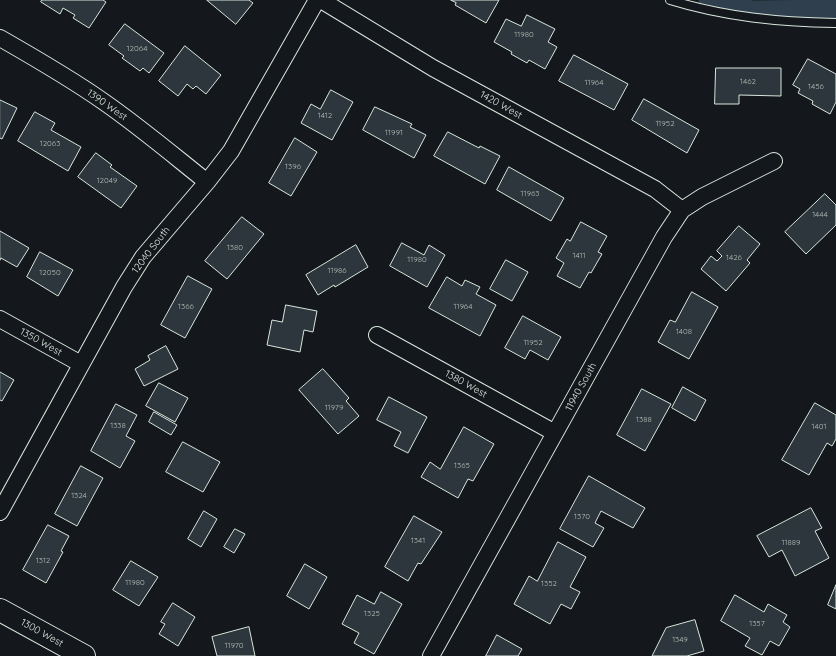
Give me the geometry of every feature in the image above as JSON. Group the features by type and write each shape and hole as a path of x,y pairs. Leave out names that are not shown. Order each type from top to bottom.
{"street":[{"name":"12040 South","path":"0,512 81,364 143,257 207,182 231,151 252,118 317,0"},
{"name":"1420 West","path":"321,0 433,68 655,189 682,210"},
{"name":"1390 West","path":"0,38 59,72 104,102 147,133 207,182"},
{"name":"11940 South","path":"431,656 664,237 682,210 702,197 774,161"},
{"name":"1350 West","path":"0,319 81,364"},
{"name":"1380 West","path":"377,335 555,433"},
{"name":"1300 West","path":"0,610 84,656"}],"lane":[{"path":"670,0 702,10 784,22 836,23"}],"building":[{"path":"42,0 103,0 106,2 89,28 73,18 75,15 63,8 60,14 41,2"},
{"path":"207,0 249,0 253,3 236,24"},
{"path":"451,0 499,0 486,23 455,5 456,3"},
{"path":"527,15 555,29 548,42 557,47 545,69 529,60 527,63 511,54 512,52 494,42 506,19 521,26"},
{"path":"125,24 164,53 149,73 143,68 140,71 122,58 124,56 109,45"},
{"path":"185,46 221,75 206,94 196,86 193,89 187,84 178,96 159,81"},
{"path":"574,55 628,84 614,110 559,81"},
{"path":"808,59 836,74 836,102 830,114 812,104 813,101 798,93 800,89 793,85"},
{"path":"716,68 781,68 781,96 739,95 739,104 715,104"},
{"path":"331,90 353,102 332,140 301,123 311,104 320,109"},
{"path":"644,99 699,130 687,153 632,120"},
{"path":"0,100 17,108 2,139 0,138"},
{"path":"375,107 412,124 410,127 426,135 414,158 363,130"},
{"path":"35,112 55,123 51,130 81,147 68,171 18,141"},
{"path":"448,132 479,148 480,146 500,156 485,184 434,156"},
{"path":"295,138 317,152 291,196 269,183"},
{"path":"96,153 112,165 110,167 137,186 121,208 78,177"},
{"path":"509,167 564,198 551,221 497,190"},
{"path":"825,194 836,205 836,225 806,254 785,232"},
{"path":"242,217 264,234 227,279 205,261"},
{"path":"581,222 607,236 598,252 602,254 580,288 557,276 564,263 556,258 567,239 570,241"},
{"path":"739,226 760,244 747,260 750,263 726,291 701,269 711,256 717,261 722,256 717,251"},
{"path":"0,231 29,248 17,267 1,258 0,260"},
{"path":"402,243 424,255 429,245 445,255 427,287 390,266"},
{"path":"356,245 368,267 335,287 334,285 318,295 306,275"},
{"path":"40,252 73,270 58,296 27,277"},
{"path":"506,260 528,272 512,301 490,289"},
{"path":"188,276 212,289 185,338 161,325"},
{"path":"447,277 462,286 465,280 480,287 476,294 496,305 480,336 429,308"},
{"path":"692,292 718,307 689,359 658,342 670,320 675,322"},
{"path":"286,305 317,311 313,332 304,330 300,352 267,345 272,320 282,322"},
{"path":"523,316 561,337 548,360 530,350 525,359 505,348"},
{"path":"166,346 178,369 144,386 135,369 150,360 148,356"},
{"path":"323,369 349,398 346,401 359,416 338,434 299,390"},
{"path":"0,372 14,380 2,401 0,400"},
{"path":"159,383 188,398 175,422 146,406"},
{"path":"683,387 706,400 695,421 672,408"},
{"path":"642,389 671,404 645,451 617,435"},
{"path":"389,397 427,417 408,453 394,446 401,432 377,420"},
{"path":"815,403 836,415 836,439 832,446 827,443 809,475 782,460"},
{"path":"116,404 137,415 126,436 135,441 120,468 91,451"},
{"path":"154,412 177,425 171,435 149,422"},
{"path":"464,427 494,444 473,481 468,479 458,498 421,477 430,462 440,469"},
{"path":"183,442 220,462 203,492 166,472"},
{"path":"81,466 103,478 77,526 55,514"},
{"path":"589,476 645,508 633,528 601,511 595,523 604,528 593,547 560,529"},
{"path":"811,508 822,528 815,531 829,558 795,576 782,550 769,557 757,536"},
{"path":"204,511 217,519 201,547 188,539"},
{"path":"414,516 442,532 421,564 418,563 408,581 385,567"},
{"path":"48,525 69,536 61,551 63,552 46,583 23,570"},
{"path":"235,529 245,534 234,553 224,547"},
{"path":"558,542 586,557 570,587 580,592 571,609 561,604 550,624 514,604 529,576 537,581"},
{"path":"131,561 158,577 139,606 113,590"},
{"path":"305,564 327,577 309,609 287,596"},
{"path":"836,585 836,609 828,605"},
{"path":"381,592 402,604 374,654 354,643 359,633 342,624 357,595 374,604"},
{"path":"735,595 764,612 768,604 787,615 783,622 790,627 779,646 770,641 762,655 745,646 750,638 721,621"},
{"path":"173,603 195,617 178,646 159,634 165,624 161,622"},
{"path":"695,620 704,651 687,656 652,656 666,628"},
{"path":"249,627 255,656 217,656 212,637"},
{"path":"497,635 522,649 518,656 486,656"}],"waterway":[{"path":"708,0 752,10 836,9"}]}
